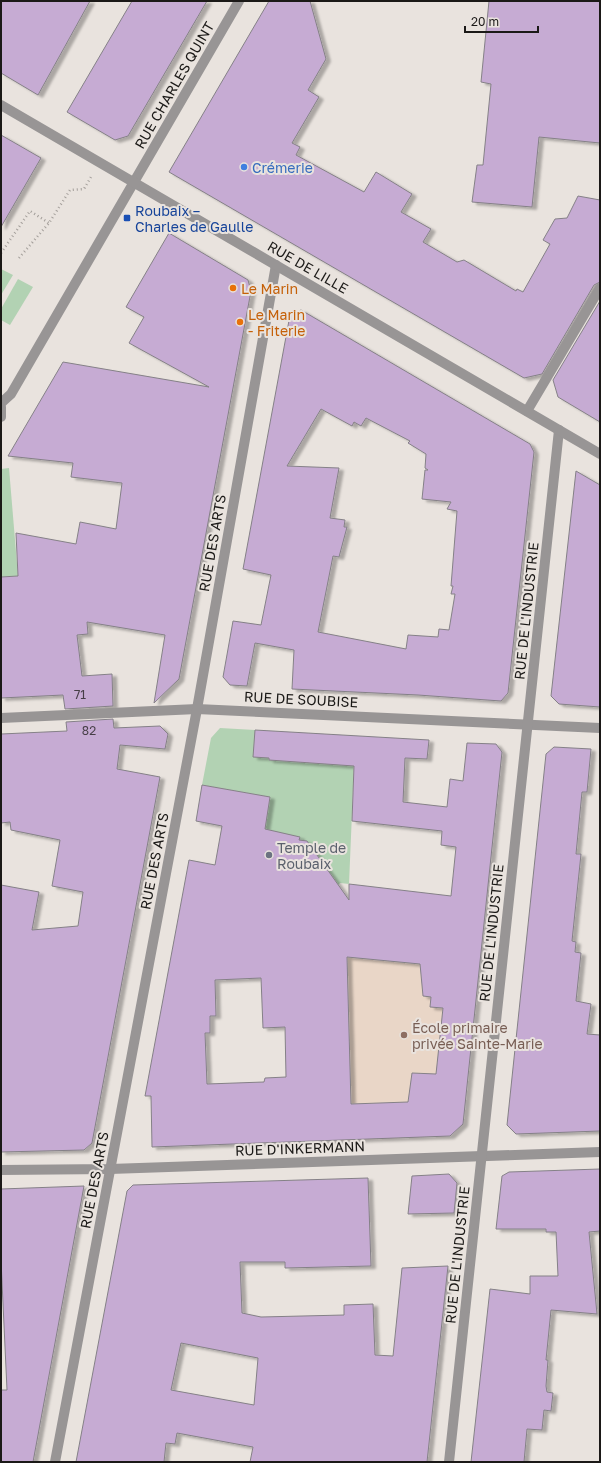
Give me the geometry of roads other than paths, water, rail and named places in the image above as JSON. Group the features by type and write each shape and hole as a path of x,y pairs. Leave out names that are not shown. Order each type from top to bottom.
{"street":[{"name":"RUE CHARLES QUINT","path":"1,403 12,394 239,1"},
{"name":"RUE DE LILLE","path":"1,105 600,454"},
{"name":"RUE DES ARTS","path":"55,1462 197,709 276,265"},
{"path":"527,411 600,288"},
{"path":"1,407 1,417"},
{"name":"RUE DE L'INDUSTRIE","path":"449,1462 559,430"},
{"name":"RUE DE SOUBISE","path":"1,718 197,709 528,723 600,728"},
{"name":"RUE D'INKERMANN","path":"1,1170 110,1169 600,1152"}],"place":[{"name":"Crémerie","path":"244,167"},
{"name":"Roubaix – Charles de Gaulle","path":"127,218"},
{"name":"Le Marin","path":"233,288"},
{"name":"Le Marin - Friterie","path":"240,322"},
{"name":"Temple de Roubaix","path":"269,855"},
{"name":"École primaire privée Sainte-Marie","path":"404,1035"}]}
